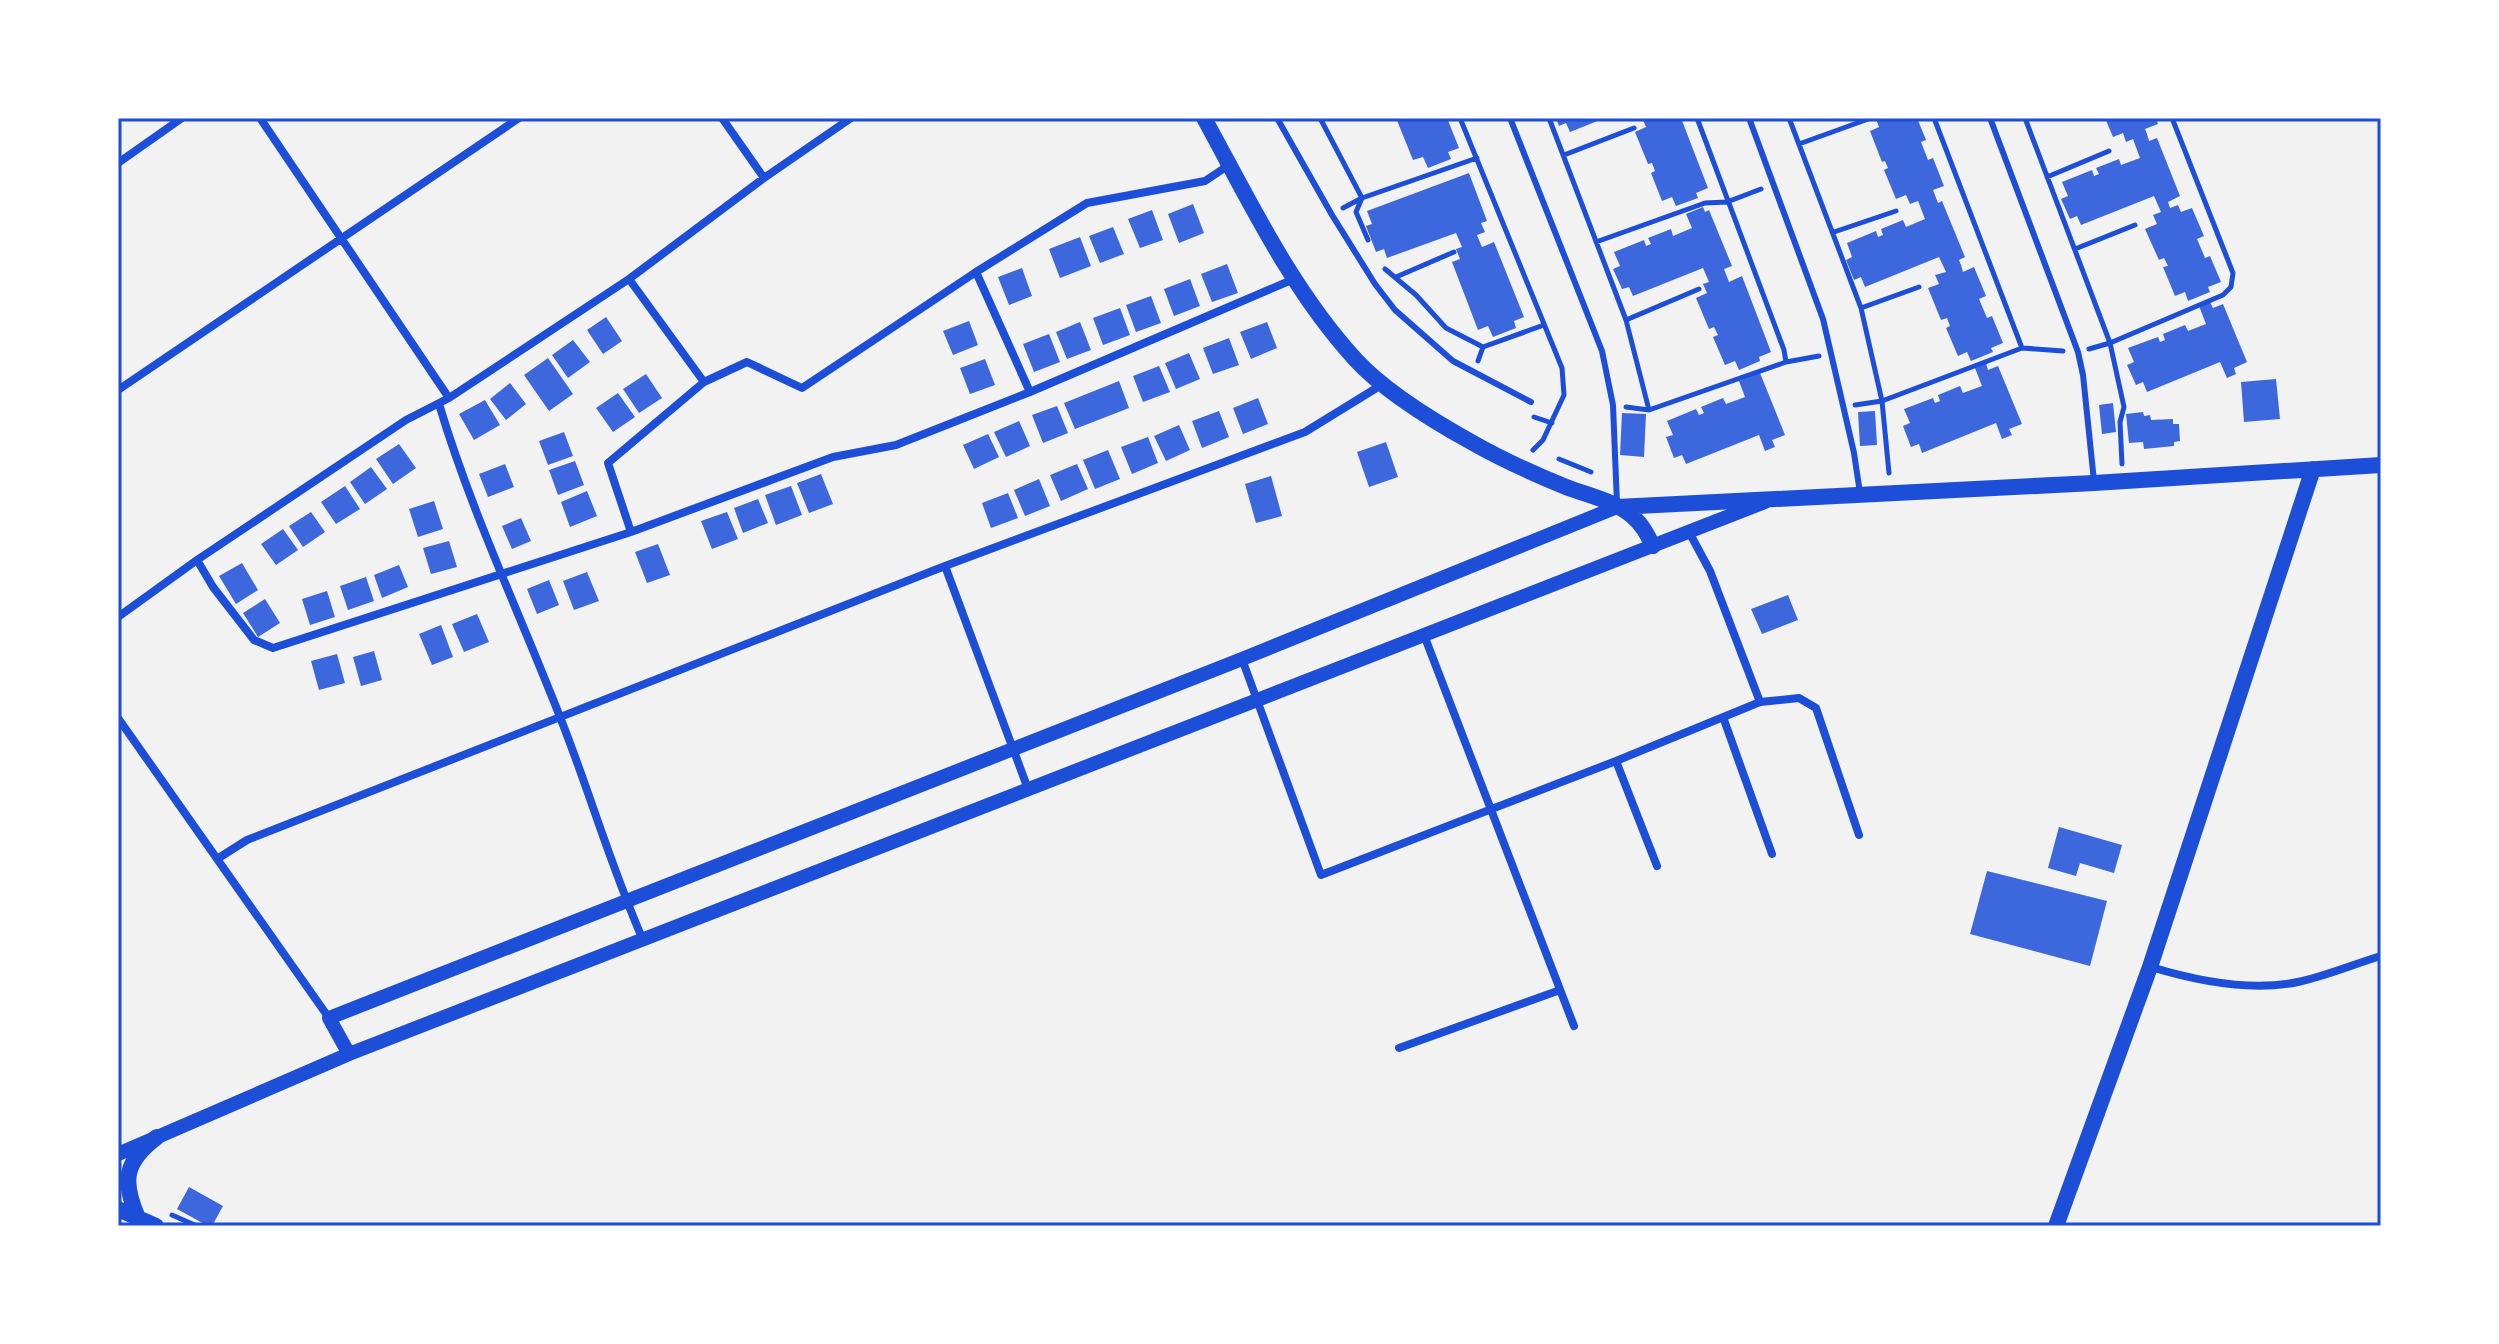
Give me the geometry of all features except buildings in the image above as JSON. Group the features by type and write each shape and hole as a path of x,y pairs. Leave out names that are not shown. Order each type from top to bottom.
{"main road":[{"path":"1204,118 1294,279 1357,361 1418,409 1491,453 1535,475 1630,514 1641,525 1653,546"},
{"path":"1617,507 2381,465"},
{"path":"2056,1226 2150,967 2313,469"},
{"path":"138,1218 128,1193 129,1170 140,1151 157,1137"},
{"path":"118,1209 156,1226"}],"street":[{"path":"118,163 182,118"},
{"path":"260,118 449,398"},
{"path":"118,390 519,118"},
{"path":"722,118 764,178"},
{"path":"118,617 197,560 406,420 449,398 629,279 764,178 851,118"},
{"path":"631,532 608,463 704,382 747,362 802,388 976,272 1087,203 1205,181 1230,165"},
{"path":"976,272 1030,392"},
{"path":"629,279 704,382"},
{"path":"197,560 213,587 254,640 273,648 631,532 833,457 896,445 1030,392 1294,279"},
{"path":"217,859 247,840 945,566 1305,432 1383,383"},
{"path":"439,404 499,573 561,718 626,901 643,940"},
{"path":"118,1154 349,1054 1773,498"},
{"path":"329,1018 1242,659 1617,507"},
{"path":"1689,532 1710,571 1760,702"},
{"path":"945,566 1028,789"},
{"path":"1424,635 1574,1026"},
{"path":"1242,659 1321,875 1760,702 1799,698 1816,708 1859,835"},
{"path":"1723,717 1772,854"},
{"path":"118,718 329,1018 349,1054"},
{"path":"1616,761 1657,866"},
{"path":"2150,967 2222,983 2261,984 2297,982 2381,956"},
{"path":"1399,1048 1560,990"}],"lane":[{"path":"1277,118 1332,215 1395,310 1453,361 1531,402"},
{"path":"1510,118 1602,351 1613,405 1617,507"},
{"path":"1749,118 1823,319 1854,453 1860,494"},
{"path":"1990,118 2078,352 2094,483"}],"path":[{"path":"1320,118 1362,198"},
{"path":"1460,118 1562,368 1564,395 1543,440 1533,450 1520,444"},
{"path":"1549,118 1626,320 1649,410"},
{"path":"1697,118 1786,362"},
{"path":"1789,118 1861,308 1882,401 1889,478"},
{"path":"1799,144 1871,118"},
{"path":"1934,118 2022,348"},
{"path":"2025,118 2110,343 2124,407 2120,422 2122,464"},
{"path":"1842,406 1882,401 2022,348 2078,352 2110,343 2223,295 2231,287 2233,273 2172,118"},
{"path":"1564,155 1634,128"},
{"path":"2047,177 2109,151"},
{"path":"1332,215 1362,198 1477,158"},
{"path":"1596,242 1705,203 1727,202 1773,184"},
{"path":"1362,198 1356,212 1369,244"},
{"path":"1834,232 1896,211"},
{"path":"2075,249 2135,225"},
{"path":"1375,284 1454,252"},
{"path":"1383,268 1416,295 1446,328 1483,347 1544,325"},
{"path":"1861,308 1919,287"},
{"path":"1626,320 1699,289"},
{"path":"1474,372 1483,347"},
{"path":"1613,405 1649,410 1786,362 1831,354"}]}
